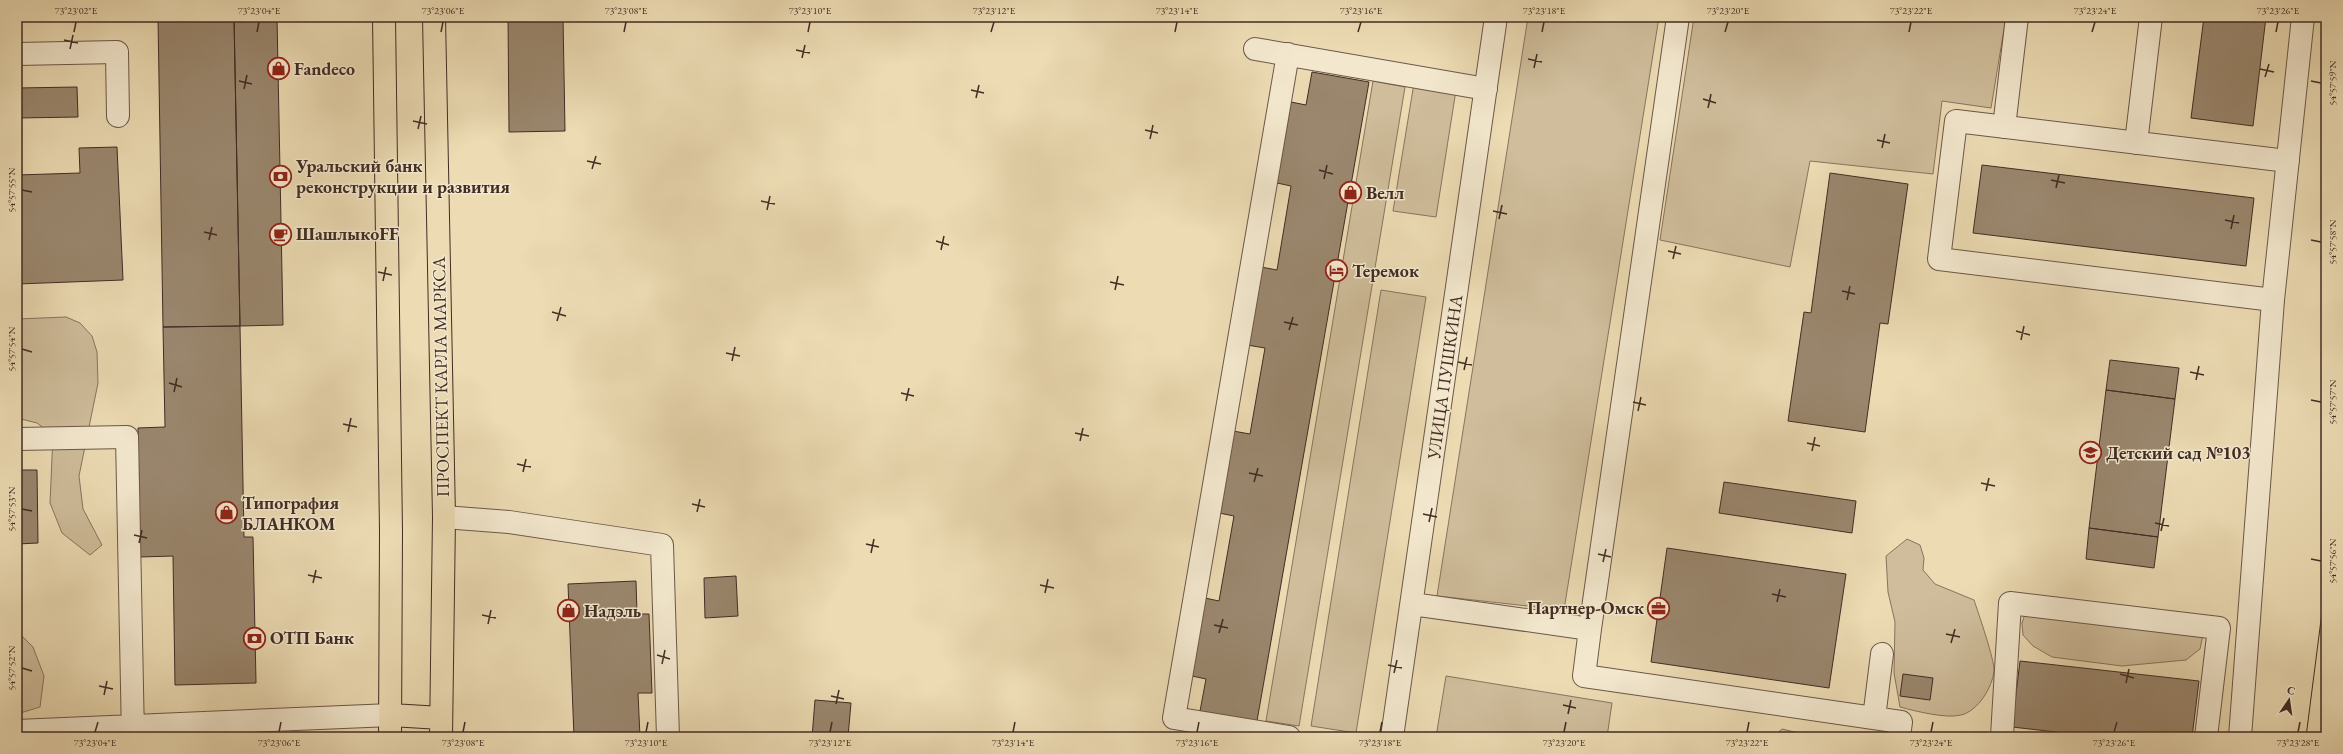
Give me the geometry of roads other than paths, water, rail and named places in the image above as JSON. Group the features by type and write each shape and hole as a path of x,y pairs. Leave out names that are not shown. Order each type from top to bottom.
{"main road":[{"path":"384,17 390,737"},
{"name":"ПРОСПЕКТ КАРЛА МАРКСА","path":"434,17 444,517 441,727"},
{"path":"391,715 441,727"}],"street":[{"name":"УЛИЦА ПУШКИНА","path":"1392,737 1496,17"},
{"path":"1678,17 1584,676 1901,722 1899,737"},
{"path":"2004,127 2017,17"},
{"path":"2136,143 2152,17"},
{"path":"2240,737 2273,300 2303,17"},
{"path":"1255,49 1486,89"},
{"path":"17,54 117,52 118,116"},
{"path":"1288,54 1174,718 1289,737"},
{"path":"2273,300 1940,259 1956,121 2288,161"},
{"path":"17,440 127,438 132,732"},
{"path":"444,517 509,522 662,545 668,737"},
{"path":"1412,604 1590,630"},
{"path":"2002,736 2010,604 2219,628 2206,737"},
{"path":"1874,718 1882,654"},
{"path":"17,731 132,732 391,715"}],"tram line":[{"path":"2306,737 2326,581"}],"place":[{"name":"Fandeco","path":"278,69"},
{"name":"Уральский банк реконструкции и развития","path":"280,176"},
{"name":"Велл","path":"1350,193"},
{"name":"ШашлыкoFF","path":"281,234"},
{"name":"Теремок","path":"1336,271"},
{"name":"Детский сад №103","path":"2091,453"},
{"name":"Типография БЛАНКОМ","path":"227,513"},
{"name":"Партнер-Омск","path":"1659,608"},
{"name":"Надэль","path":"569,611"},
{"name":"ОТП Банк","path":"255,638"}]}
